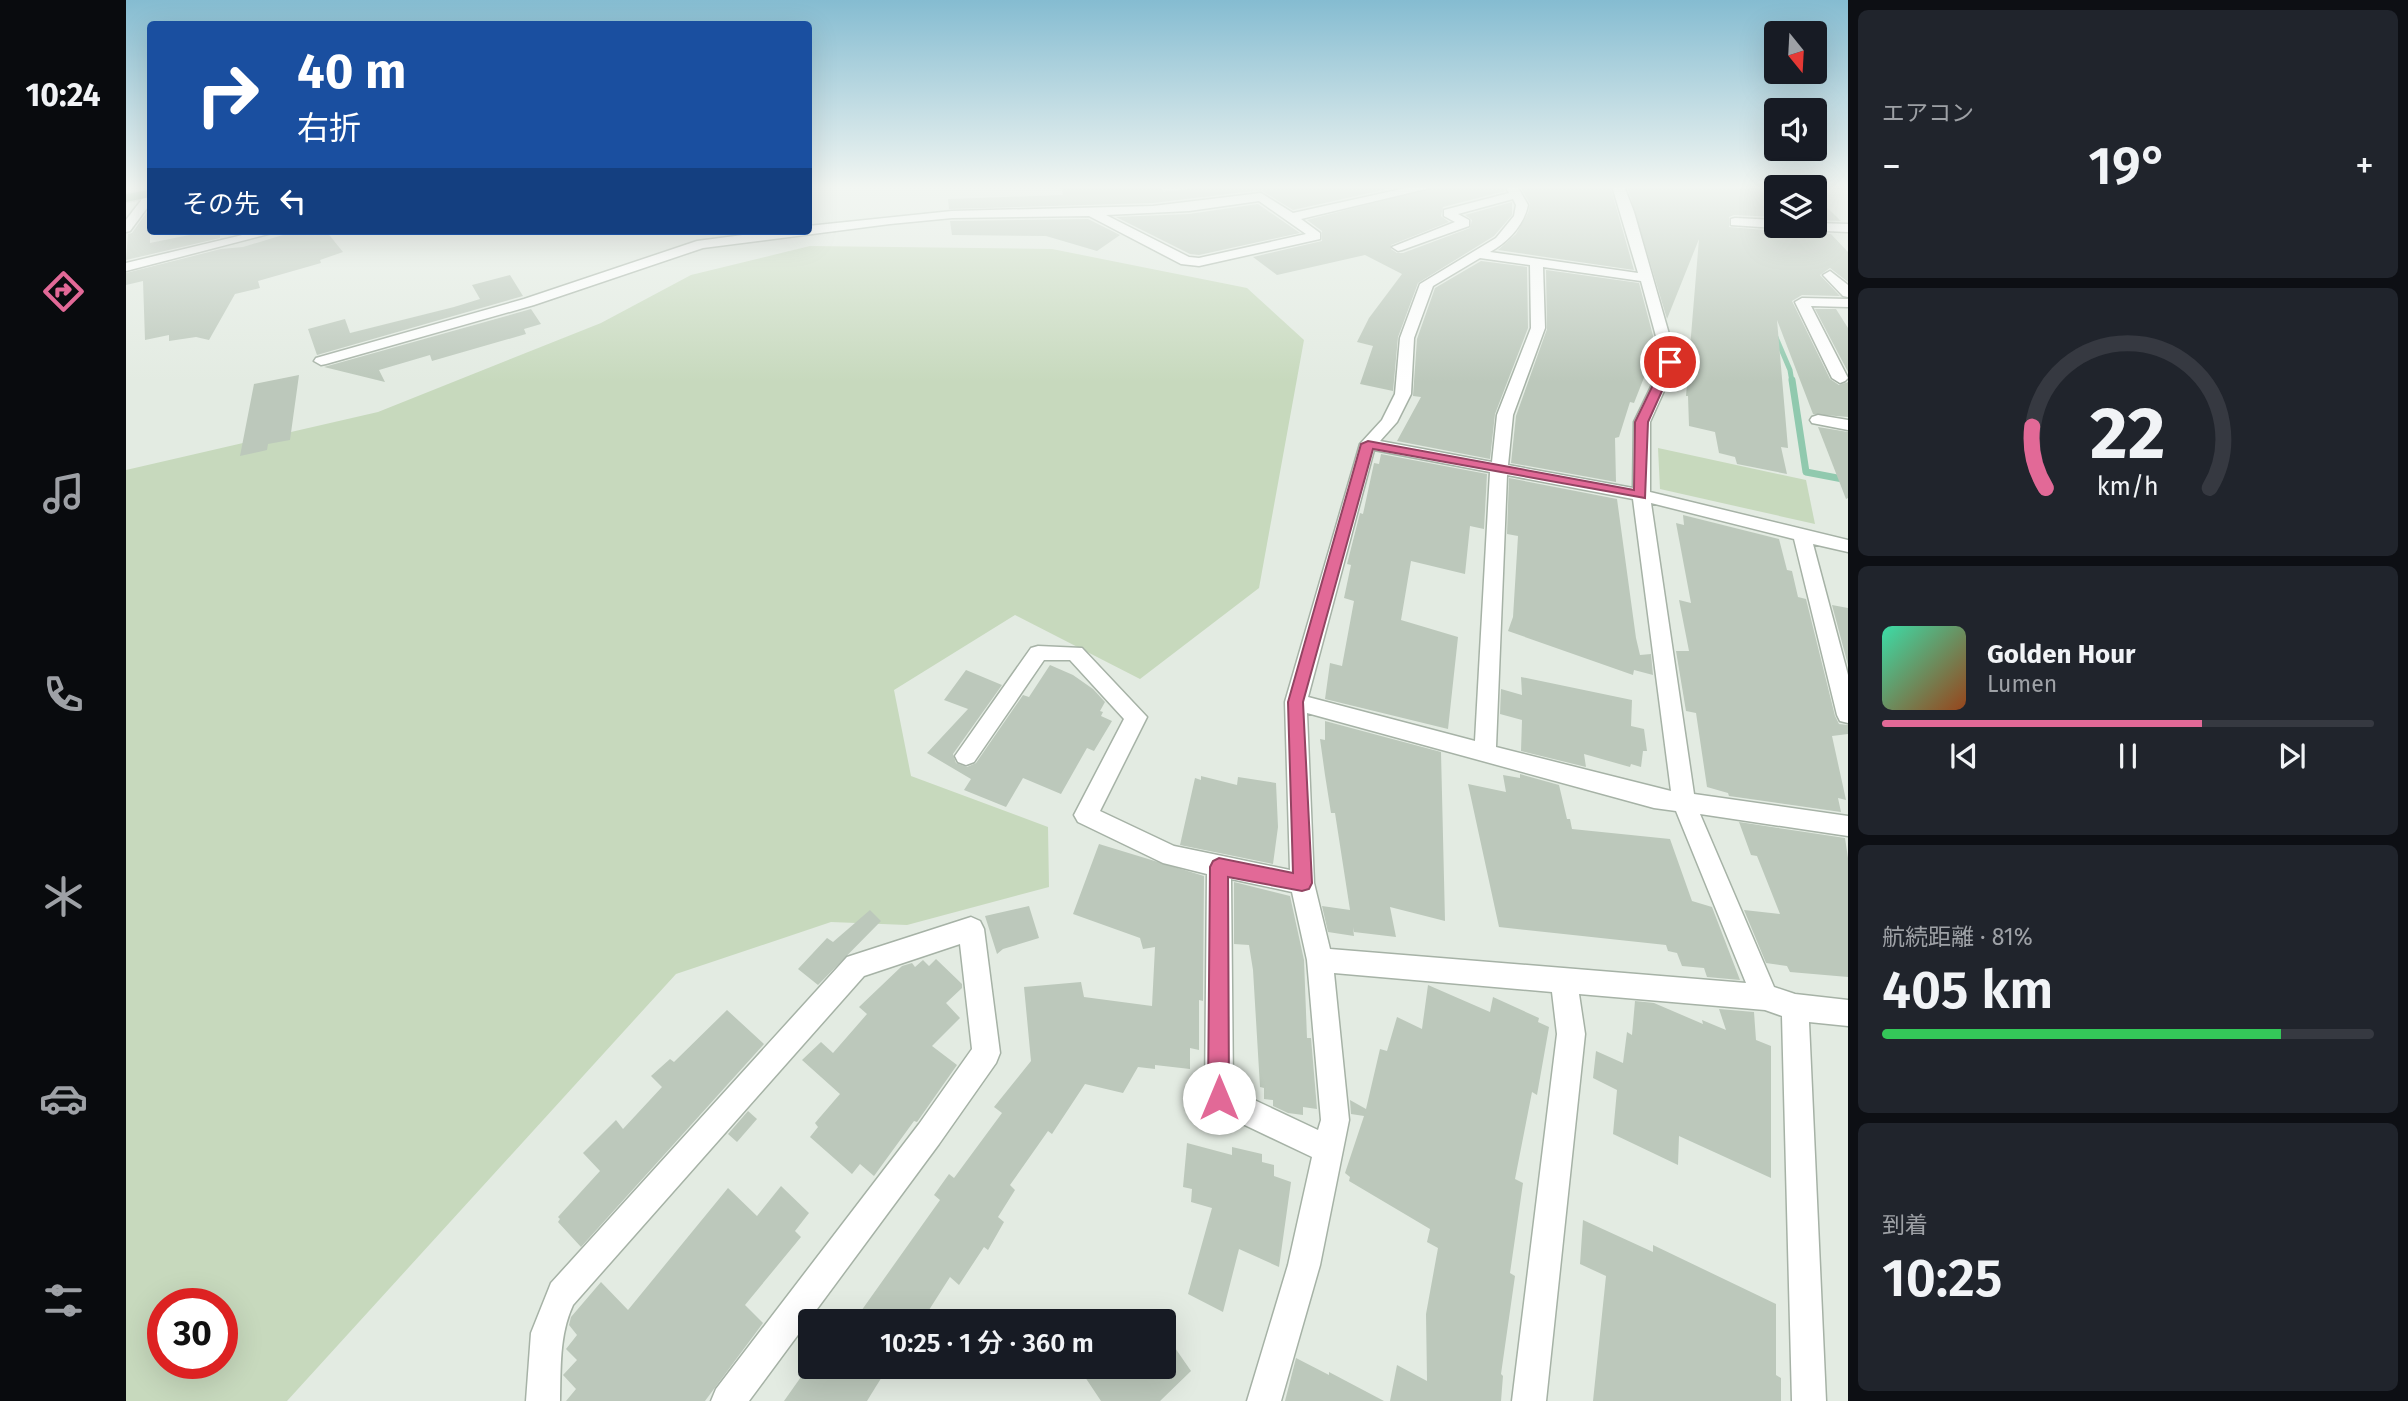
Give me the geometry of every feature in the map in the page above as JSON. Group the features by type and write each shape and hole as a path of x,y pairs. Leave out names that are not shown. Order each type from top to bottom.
{"street":[{"path":"126,267 190,251"},
{"path":"321,361 529,302 679,251"},
{"path":"1167,251 1186,261 1199,262 1247,251"},
{"path":"1264,1401 1304,1265 1335,1120 1320,960 1302,883 1296,702 1368,444 1389,422 1403,394 1407,338 1427,284 1482,251"},
{"path":"1639,251 1670,362 1642,422 1641,495 1684,803 1765,998"},
{"path":"1477,254 1647,278"},
{"path":"1485,751 1499,470 1505,415 1538,328 1536,262"},
{"path":"1830,275 1848,293"},
{"path":"1840,378 1802,302 1848,303"},
{"path":"1818,420 1848,425"},
{"path":"1368,444 1641,495 1848,545"},
{"path":"1802,534 1848,715"},
{"path":"966,756 1038,653 1075,653 1136,717 1086,815 1171,856 1302,883"},
{"path":"1296,702 1654,798 1848,826"},
{"path":"1219,867 1219,1098 1329,1150"},
{"path":"544,1401 547,1334 551,1314 562,1294 856,966 971,929 986,1053 728,1401"},
{"path":"1320,960 1765,998 1795,1007 1848,1013"},
{"path":"1529,1401 1571,1034 1564,981"},
{"path":"1795,1007 1809,1401"}],"green space":[{"path":"788,251 1064,251 1247,288 1304,340 1259,588 1140,679 1015,615 894,690 911,776 1048,827 1049,887 907,925 831,922 676,974 287,1401 126,1401 126,470 378,412 601,323 691,275"},
{"path":"1658,448 1806,480 1815,524 1660,489"}],"building":[{"path":"127,251 163,251 126,260"},
{"path":"212,251 343,252 320,260 321,263 258,281 260,288 235,294 209,340 196,337 169,341 169,335 145,340 143,281 126,285 126,273"},
{"path":"1185,251 1216,251 1199,255"},
{"path":"1277,251 1469,251 1418,283 1398,337 1393,391 1360,384 1373,346 1357,342 1369,318 1402,274 1365,255 1277,275 1253,257"},
{"path":"1507,251 1629,251 1634,270"},
{"path":"1647,251 1694,251 1667,319"},
{"path":"1698,251 1848,252 1848,282 1830,268 1820,275 1840,296 1802,295 1792,301 1830,379 1839,385 1848,382 1848,417 1813,414 1777,320 1788,448 1781,447 1787,474 1737,464 1735,457 1719,453 1715,432 1689,426 1688,396"},
{"path":"1481,261 1527,267 1528,328 1495,414 1490,459 1397,441 1421,397 1413,396 1417,339 1435,288"},
{"path":"1546,270 1639,283 1656,347 1634,403 1630,402 1619,437 1615,438 1616,482 1511,463 1516,416 1547,329"},
{"path":"510,275 523,296 317,355 308,329 345,319 350,333 454,307 480,299 472,285"},
{"path":"531,309 541,324 524,329 526,334 432,361 430,355 379,370 385,382 324,367"},
{"path":"1815,309 1836,309 1848,328 1848,372"},
{"path":"299,375 290,440 268,444 267,450 240,456 254,384"},
{"path":"1818,427 1848,432 1846,499"},
{"path":"1381,454 1487,474 1484,529 1470,526 1465,574 1411,561 1401,620 1458,637 1448,729 1325,699 1330,663 1342,666 1354,601 1344,598 1351,565 1347,564 1360,513 1363,514 1374,463 1379,464"},
{"path":"1509,478 1617,499 1636,638 1640,655 1651,654 1653,675 1634,670 1633,675 1508,631 1513,617 1518,536 1507,534"},
{"path":"1683,515 1779,539 1787,570 1792,571 1798,597 1806,599 1835,716 1839,724 1848,725 1848,734 1832,736 1846,800 1838,798 1841,812 1729,796 1728,793 1707,787 1696,713 1686,711 1676,651 1689,651 1679,600 1691,603 1676,523 1684,525"},
{"path":"1832,605 1848,608 1848,665"},
{"path":"1050,665 1073,675 1093,689 1105,702 1100,711 1103,712 1101,716 1112,721 1094,751 1087,748 1061,794 1023,778 1006,807 964,790 971,779 927,753 968,709 944,700 966,670 1002,685 953,754 956,763 967,767 976,763 1023,695 1029,697"},
{"path":"1521,677 1632,700 1631,726 1644,729 1647,751 1643,751 1641,767 1631,764 1630,767 1584,754 1586,767 1521,751 1522,720 1500,714 1501,689 1522,695"},
{"path":"1325,721 1441,752 1445,921 1390,907 1396,937 1354,932 1353,927 1354,936 1328,932 1322,906 1350,910 1320,739 1325,740"},
{"path":"1520,774 1559,785 1572,829 1670,839 1692,901 1712,907 1740,980 1707,977 1704,968 1682,966 1677,953 1668,951 1666,945 1499,927 1468,784 1506,792 1503,775 1520,778"},
{"path":"1201,776 1237,785 1238,777 1276,783 1278,827 1273,864 1180,845 1195,778 1201,780"},
{"path":"1739,822 1845,838 1848,858 1848,977 1790,972 1787,966 1766,963 1744,910 1780,914 1757,856 1751,855"},
{"path":"1099,844 1204,876 1203,1001 1199,1000 1199,1050 1190,1048 1190,1069 1155,1065 1155,1069 1138,1067 1123,1093 1085,1084 1052,1134 1048,1131 1010,1185 1015,1190 998,1217 1004,1222 988,1250 984,1247 959,1285 950,1277 930,1309 863,1309 940,1200 934,1195 949,1174 954,1178 1002,1113 994,1107 1031,1061 1024,987 1081,982 1084,997 1152,1006 1155,947 1143,949 1140,938 1073,914"},
{"path":"1234,882 1290,896 1304,960 1307,1038 1311,1038 1317,1109 1303,1107 1303,1115 1288,1113 1273,1106 1273,1100 1264,1099 1264,1088 1260,1087 1249,945 1234,944"},
{"path":"1029,906 1039,938 1003,949 997,954 985,916"},
{"path":"870,910 881,921 818,985 798,969 827,938 833,942"},
{"path":"936,959 962,984 962,988 946,1003 960,1018 932,1046 957,1065 874,1176 860,1164 852,1174 810,1137 818,1127 815,1123 840,1094 802,1060 821,1042 833,1053 867,1014 859,1007 902,966 912,963 915,967 923,960 929,966"},
{"path":"1428,985 1490,1012 1493,997 1539,1018 1538,1022 1549,1027 1537,1095 1532,1092 1515,1179 1523,1183 1510,1273 1515,1276 1501,1374 1501,1401 1390,1401 1397,1365 1427,1381 1426,1314 1438,1248 1427,1242 1430,1229 1349,1181 1350,1177 1345,1173 1364,1116 1351,1114 1350,1100 1366,1109 1380,1049 1387,1051 1397,1017 1422,1029"},
{"path":"1635,1001 1654,1003 1703,1024 1702,1020 1726,1030 1719,1009 1754,1012 1756,1040 1771,1046 1771,1178 1679,1136 1678,1165 1613,1134 1617,1090 1593,1078 1596,1051 1623,1063 1627,1032 1632,1035"},
{"path":"727,1010 764,1044 581,1247 558,1222 558,1217 600,1171 583,1153 616,1120 623,1129 662,1087 651,1076 670,1059 674,1062"},
{"path":"748,1111 757,1119 737,1142 728,1134"},
{"path":"1187,1143 1232,1155 1232,1147 1262,1154 1262,1162 1274,1165 1274,1176 1291,1182 1279,1267 1239,1249 1223,1312 1188,1294 1212,1208 1191,1202 1192,1189 1183,1187"},
{"path":"781,1186 809,1213 795,1231 801,1237 745,1305 763,1323 705,1401 566,1401 576,1389 563,1375 577,1360 566,1349 577,1335 569,1325 571,1317 601,1282 628,1310 728,1188 757,1216"},
{"path":"1583,1220 1653,1252 1653,1245 1776,1304 1776,1375 1781,1378 1781,1401 1593,1401 1606,1276 1580,1264"},
{"path":"1176,1349 1191,1371 1160,1401 1101,1401 1086,1379 1176,1379"},
{"path":"1296,1358 1329,1375 1329,1372 1384,1401 1285,1401"},
{"path":"800,1379 881,1379 867,1401 784,1401"}],"waterway":[{"path":"1775,335 1790,370 1792,382"},
{"path":"1792,380 1806,472 1848,480"}],"route":[{"path":"1219,1098 1219,867 1302,883 1296,702 1368,444 1641,495 1642,422 1670,362"}]}
